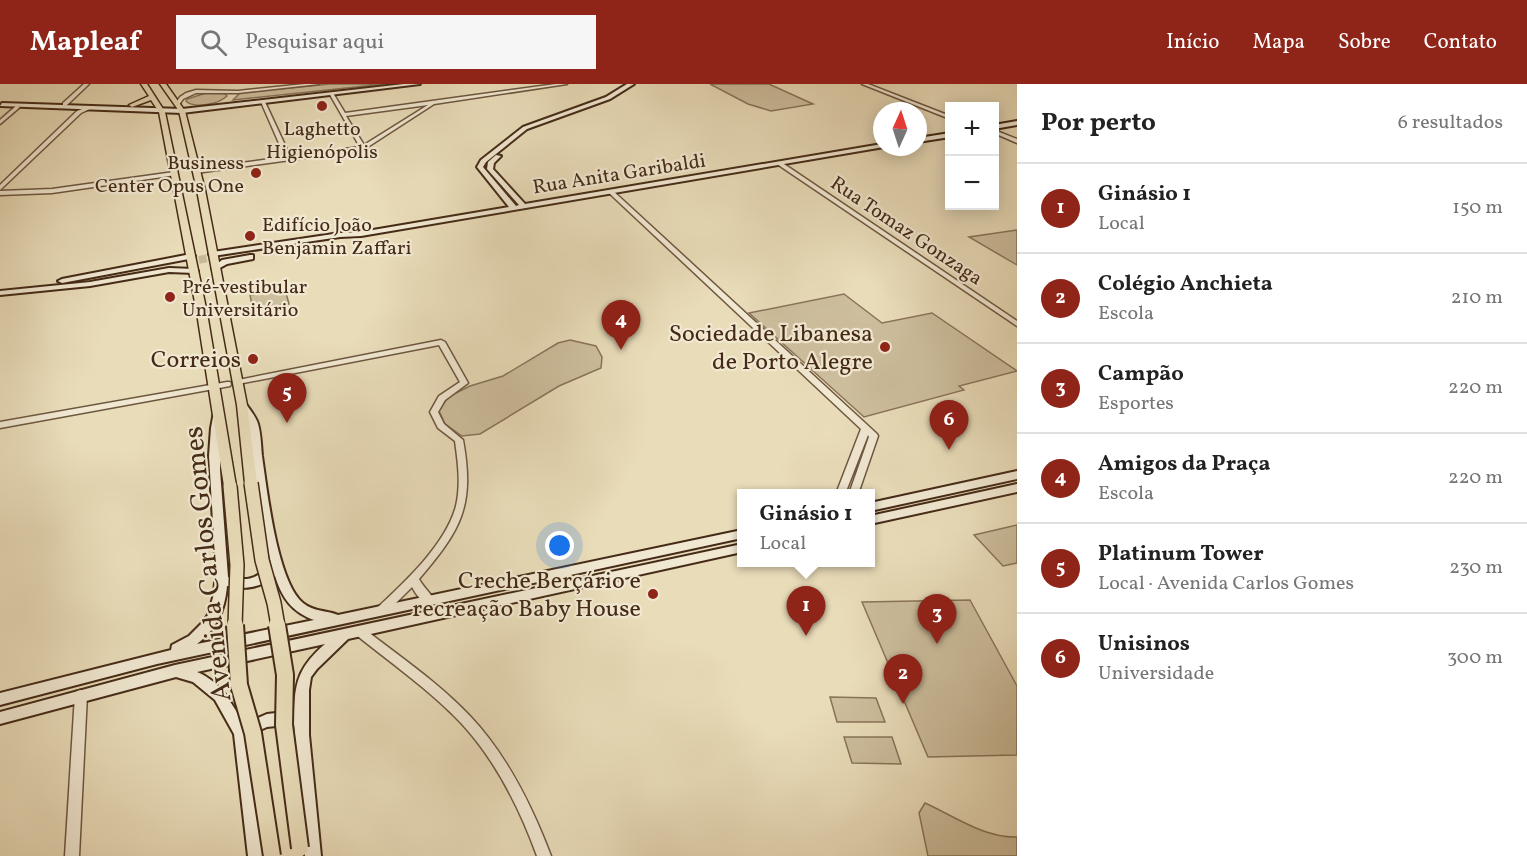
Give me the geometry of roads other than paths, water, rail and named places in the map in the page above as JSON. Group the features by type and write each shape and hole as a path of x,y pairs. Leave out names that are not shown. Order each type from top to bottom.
{"main road":[{"path":"144,84 160,109"},
{"path":"163,84 179,107"},
{"path":"1,105 160,109 388,84"},
{"path":"179,107 263,102 417,84"},
{"path":"513,207 480,167 483,161 525,128 608,98 631,84"},
{"path":"523,206 490,169 491,162 532,129 613,100 638,84"},
{"path":"132,105 153,98"},
{"path":"1,105 132,105 160,109"},
{"name":"Avenida Carlos Gomes","path":"179,107 217,255 216,268 232,383 253,424 277,566 293,602 303,610 321,617 346,619"},
{"name":"Avenida Carlos Gomes","path":"160,109 189,259 194,271 230,486 237,565 234,610 239,685 253,733 272,856"},
{"path":"999,128 1017,123"},
{"path":"927,139 945,136"},
{"name":"Rua Anita Garibaldi","path":"216,268 239,258 345,241 361,234 873,147"},
{"path":"217,255 361,234"},
{"path":"0,293 189,259"},
{"path":"39,287 90,284 169,270 194,271"},
{"name":"Avenida Carlos Gomes","path":"242,405 262,560 274,603 285,675 284,725 305,854"},
{"name":"Avenida Carlos Gomes","path":"157,658 190,643 206,629 219,604 221,580 216,488 217,408"},
{"path":"875,506 1017,475"},
{"path":"875,519 1017,488"},
{"path":"0,699 157,658 737,535"},
{"path":"0,718 175,671 737,549"},
{"path":"221,580 234,584 259,582 277,566"},
{"name":"Avenida Carlos Gomes","path":"305,854 302,687 318,658 345,634"},
{"name":"Avenida Carlos Gomes","path":"175,671 197,678 220,696 241,733 256,856"},
{"path":"241,733 260,721 271,718 302,718"}],"street":[{"path":"65,104 87,84"},
{"path":"179,107 184,96 207,91 234,92 317,84"},
{"path":"344,115 565,84"},
{"path":"864,84 945,116"},
{"path":"331,94 363,148"},
{"path":"263,102 288,158"},
{"path":"196,171 363,148 432,104"},
{"path":"0,123 18,107"},
{"path":"0,190 79,112 92,107"},
{"path":"999,132 1017,141"},
{"name":"Rua Tomaz Gonzaga","path":"778,163 1017,324"},
{"path":"0,190 52,190 174,174"},
{"path":"610,191 874,436 855,489"},
{"path":"0,425 441,342 464,383 444,395 437,403 434,412 441,426 459,440 463,465 461,506 450,528 414,580 381,611"},
{"path":"842,489 866,428"},
{"path":"850,467 858,478"},
{"path":"875,516 883,517"},
{"path":"414,580 419,590 429,600"},
{"path":"359,631 450,704 484,741 533,825 544,856"},
{"path":"72,856 81,695"}],"tunnel":[{"path":"187,262 220,256"}],"place":[{"name":"Laghetto Higienópolis","path":"322,106"},
{"name":"Business Center Opus One","path":"256,173"},
{"name":"Edifício João Benjamin Zaffari","path":"250,236"},
{"name":"Pré-vestibular Universitário","path":"170,297"},
{"name":"Sociedade Libanesa de Porto Alegre","path":"885,347"},
{"name":"Amigos da Praça","path":"621,350"},
{"name":"Correios","path":"253,359"},
{"name":"Platinum Tower","path":"287,423"},
{"name":"Unisinos","path":"949,450"},
{"name":"Creche Berçário e recreação Baby House","path":"653,594"},
{"name":"Ginásio 1","path":"806,636"},
{"name":"Campão","path":"937,644"},
{"name":"Colégio Anchieta","path":"903,704"}]}
